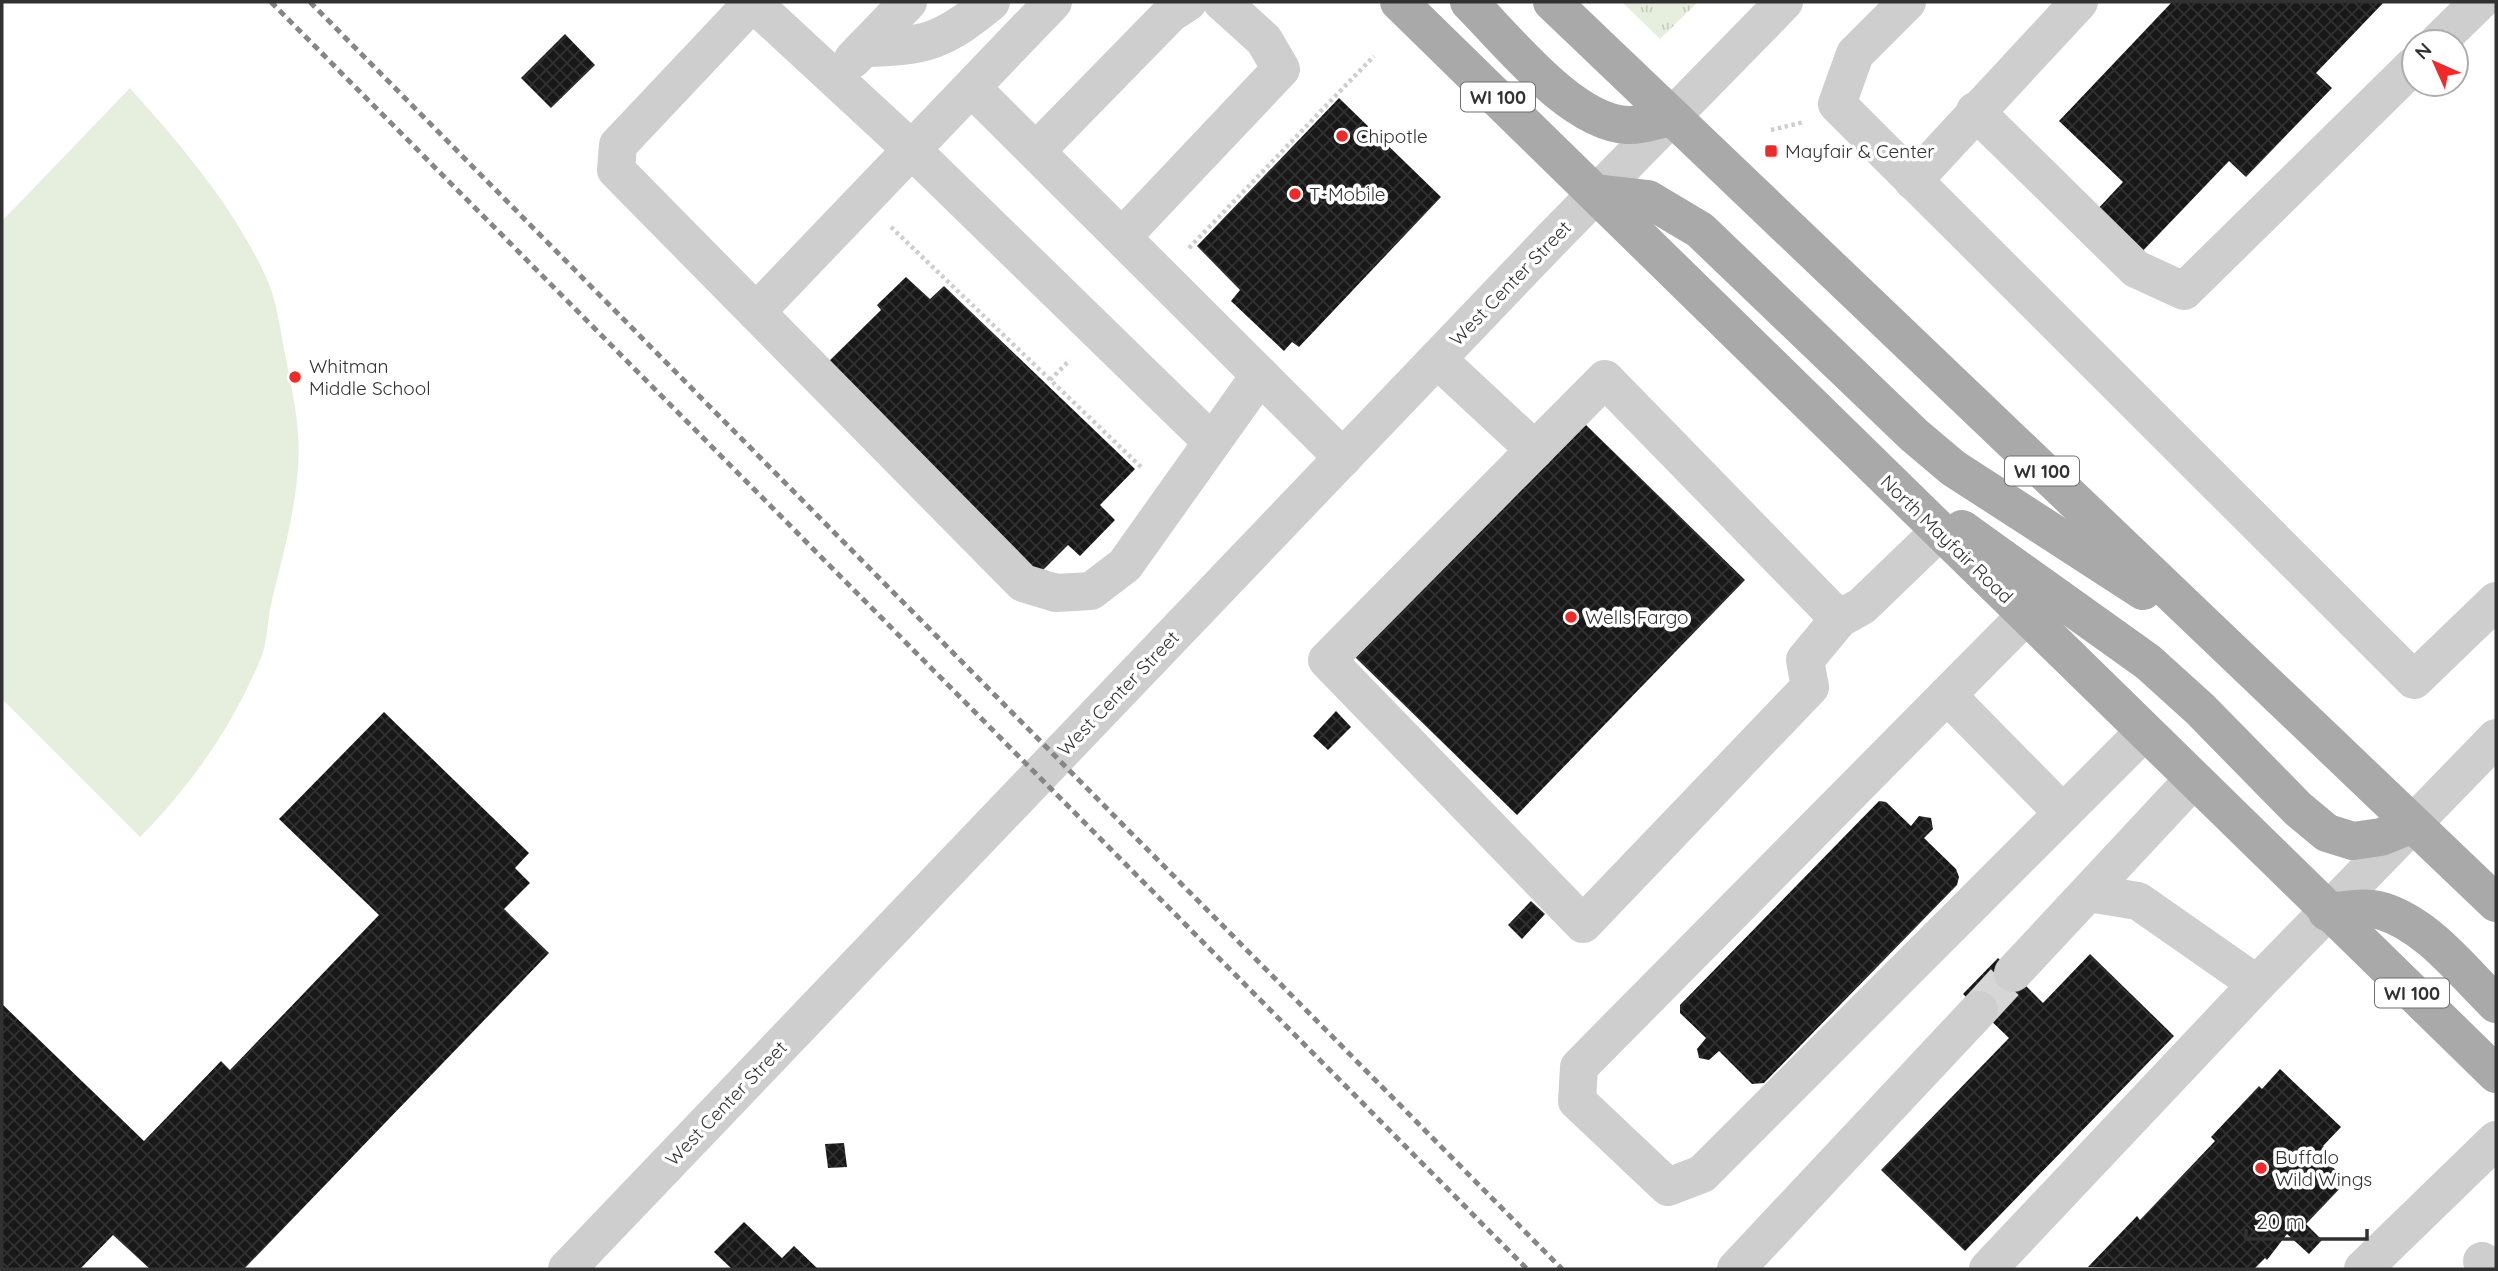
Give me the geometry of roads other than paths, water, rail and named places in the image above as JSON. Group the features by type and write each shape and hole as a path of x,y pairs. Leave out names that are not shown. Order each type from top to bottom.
{"main road":[{"name":"North Mayfair Road","path":"1399,2 1940,531 2038,603 2144,732 2496,1074"},
{"path":"1469,2 1560,92 1601,119 1629,125 1670,117"},
{"name":"WI 100","path":"1552,2 2496,903"},
{"path":"1596,193 1648,199 1700,229 1914,435 1953,468 2221,641"},
{"path":"1882,475 2038,603 2148,662 2200,709 2298,809 2327,833 2353,841 2381,837 2413,824"},
{"path":"2327,912 2361,908 2381,911 2400,919 2421,932 2496,1004"}],"street":[{"path":"1212,442 911,149 752,2 618,145 616,170 1023,583 1056,593 1091,591 1125,565 1260,375"},
{"path":"835,78 908,2"},
{"path":"864,48 905,47 935,40 964,24 991,2"},
{"path":"756,312 1053,2"},
{"path":"1036,151 1171,13 1188,2"},
{"path":"1122,237 1281,69 1264,40 1222,2"},
{"name":"West Center Street","path":"567,1269 1596,193 1784,2"},
{"path":"1907,2 1855,54 1837,104 2414,680 2496,601"},
{"path":"1913,181 1975,111 2079,2"},
{"path":"2452,28 2479,2"},
{"path":"1975,111 2136,269 2184,292 2400,79"},
{"path":"972,88 1343,458"},
{"path":"1437,359 1535,450"},
{"path":"1839,619 1605,379 1327,660 1583,924 1810,687 1805,660 1839,619 1862,606 1940,531"},
{"path":"2038,603 1579,1067 1577,1101 1668,1187 1702,1174 2144,732"},
{"path":"1947,695 2063,813"},
{"path":"1988,1269 2257,984 2496,738"},
{"path":"2013,973 2193,780"},
{"path":"2088,893 2138,901 2257,984"},
{"path":"1737,1269 1979,1010"},
{"path":"2363,1269 2496,1140"}],"tunnel":[{"path":"1979,1010 2013,973"}],"railway":[{"path":"271,2 1527,1269"},
{"path":"310,2 1562,1269"}],"place":[{"name":"Chipotle","path":"1342,136"},
{"name":"Mayfair & Center","path":"1771,151"},
{"name":"T-Mobile","path":"1295,194"},
{"name":"Whitman Middle School","path":"295,377"},
{"name":"Wells Fargo","path":"1571,617"},
{"name":"Buffalo Wild Wings","path":"2261,1168"}]}
